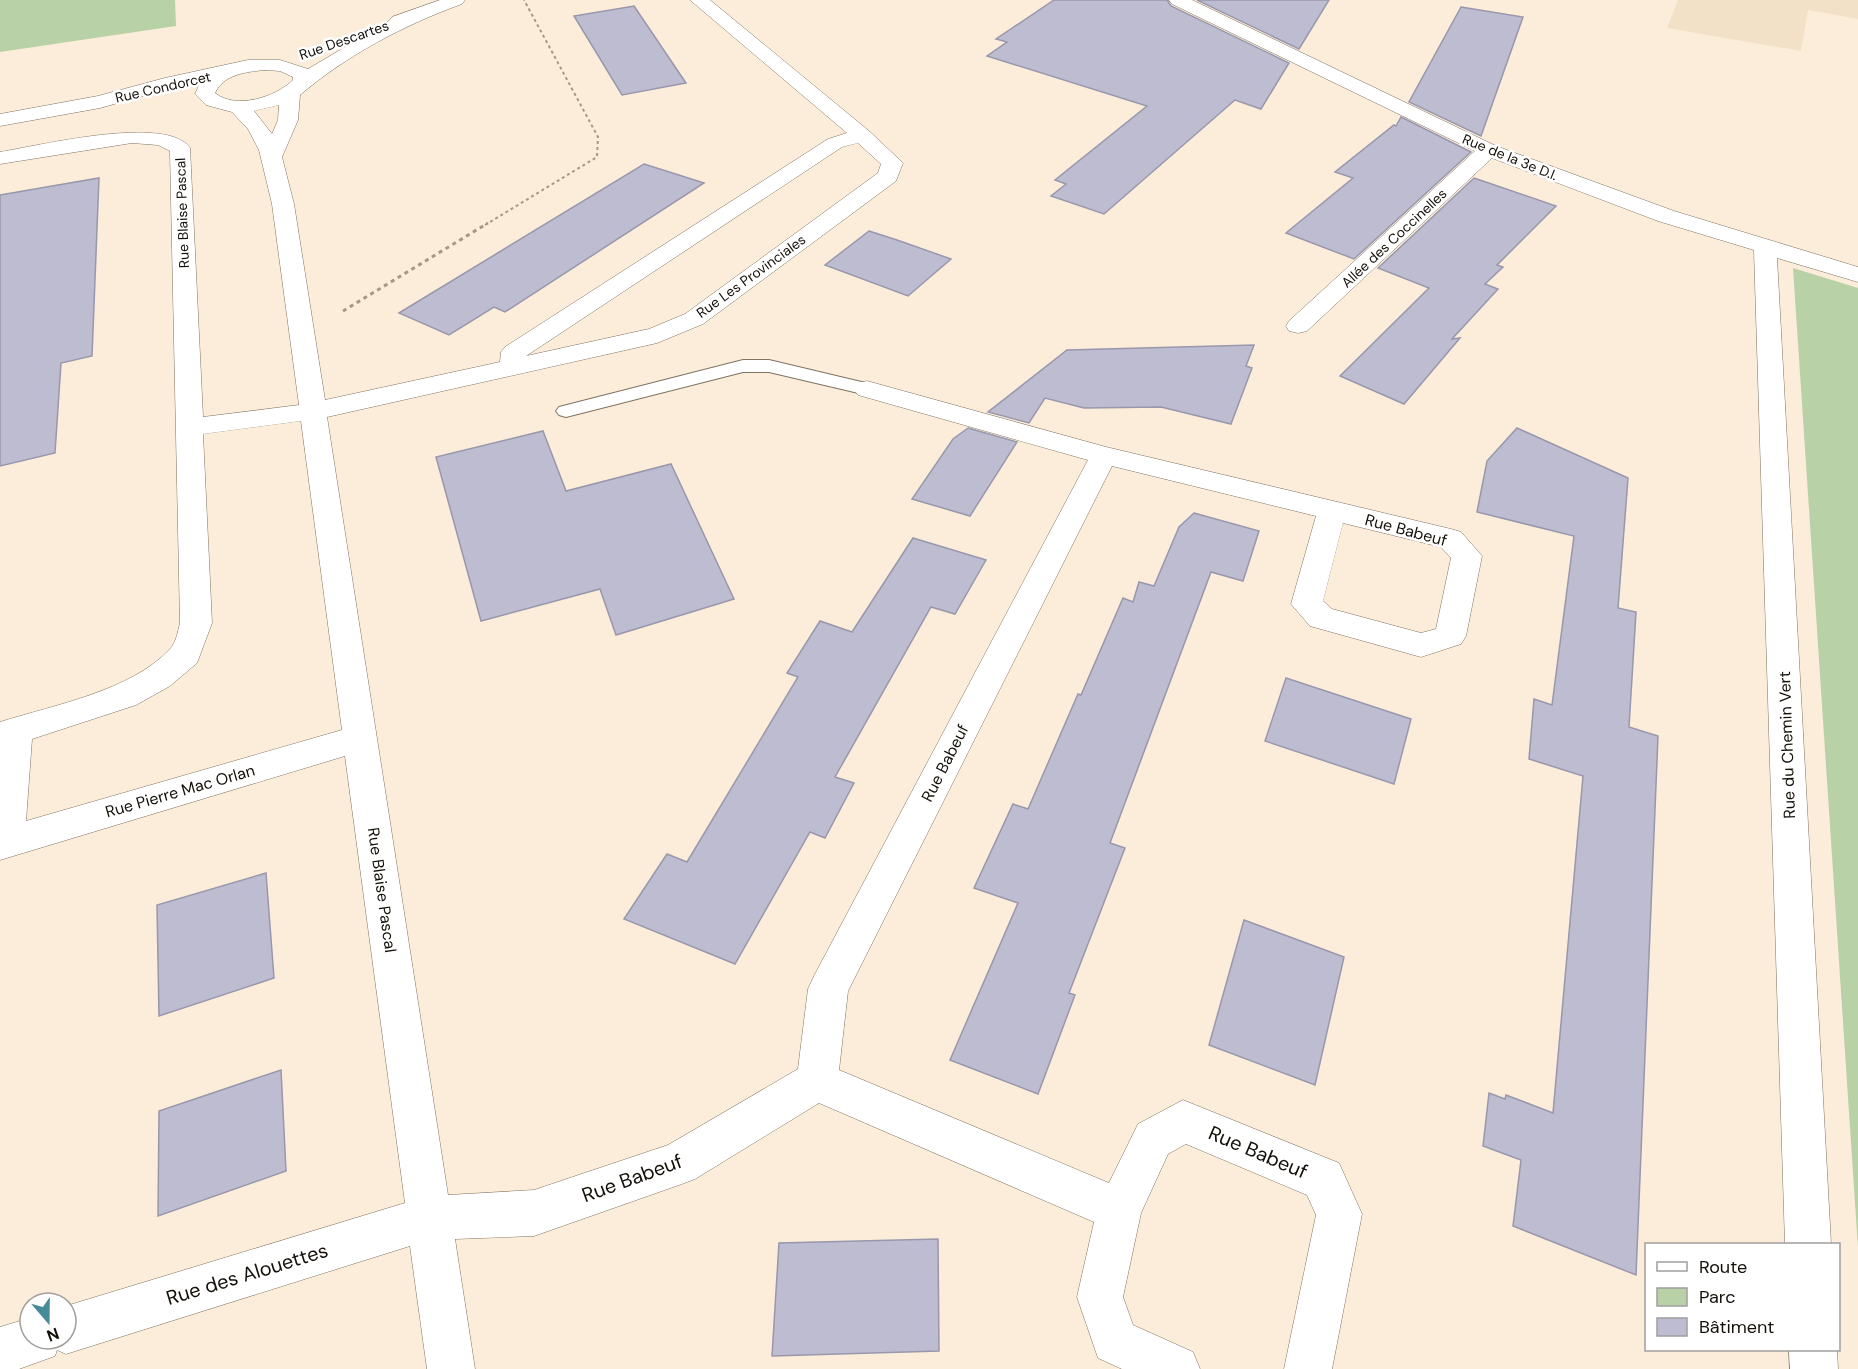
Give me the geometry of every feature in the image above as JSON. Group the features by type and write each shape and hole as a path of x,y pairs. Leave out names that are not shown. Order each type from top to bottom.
{"street":[{"path":"396,0 398,8 417,15"},
{"name":"Rue Descartes","path":"318,49 456,0"},
{"name":"Rue Les Provinciales","path":"314,411 657,335 694,319 888,176 892,163 862,135 699,0"},
{"name":"Rue de la 3e D.I.","path":"1178,0 1489,150 1666,216 1858,275"},
{"name":"Rue Descartes","path":"237,106 266,102 297,87 372,38 417,15"},
{"name":"Rue Descartes","path":"271,64 299,55"},
{"path":"271,64 297,69 303,74 288,120 273,155"},
{"name":"Rue Condorcet","path":"0,120 100,102 165,84 271,64"},
{"path":"194,100 206,94 207,87 225,73"},
{"name":"Rue Condorcet","path":"100,102 194,100 237,106"},
{"name":"Rue Blaise Pascal","path":"237,106 251,117 273,155 314,411 451,1369"},
{"path":"512,367 514,352 524,345 835,143 862,135"},
{"name":"Rue Blaise Pascal","path":"0,158 132,137 162,139 180,148 196,623 186,654 158,677 124,696 7,734"},
{"name":"Allée des Coccinelles","path":"1298,326 1489,150"},
{"name":"Rue du Chemin Vert","path":"1765,245 1808,1243"},
{"name":"Rue Babeuf","path":"867,388 1104,455 1332,510 1451,539 1467,556 1450,636 1421,645 1321,618 1307,604 1332,510"},
{"path":"190,427 314,411"},
{"name":"Rue Babeuf","path":"428,1218 534,1213 668,1167 679,1163 817,1081 828,989 1104,455"},
{"path":"3,843 7,734"},
{"name":"Rue Pierre Mac Orlan","path":"3,843 360,738"},
{"path":"817,1081 1119,1210"},
{"name":"Rue Babeuf","path":"1176,1369 1115,1341 1100,1297 1119,1210 1153,1139 1183,1121 1323,1179 1340,1214 1308,1369"},
{"name":"Rue des Alouettes","path":"78,1326 428,1218"},
{"path":"0,1351 18,1345"},
{"path":"1813,1351 1814,1369"}],"lane":[{"path":"566,411 743,366 768,366 867,388"}],"path":[{"path":"303,336 597,157 598,137 524,0"}],"shaded area":[{"path":"1678,0 1858,0 1858,19 1808,10 1801,51 1667,28"}],"green space":[{"path":"0,0 175,0 176,26 0,52"},
{"path":"1793,268 1858,288 1858,1248"}],"building":[{"path":"1054,0 1167,0 1171,6 1289,63 1261,109 1235,100 1104,214 1051,196 1066,184 1055,180 1147,106 987,56 1007,42 996,39"},
{"path":"1197,0 1329,0 1299,49"},
{"path":"634,6 686,83 622,95 574,16"},
{"path":"1461,7 1523,17 1481,136 1409,102"},
{"path":"1401,117 1471,152 1354,259 1286,233 1353,178 1335,172 1394,125 1396,126"},
{"path":"644,164 704,183 505,312 494,307 449,335 399,313"},
{"path":"99,178 92,356 61,363 55,453 0,466 0,195"},
{"path":"1474,178 1556,206 1497,265 1503,267 1485,284 1498,289 1452,339 1460,338 1404,404 1340,376 1429,288 1378,268"},
{"path":"869,231 951,259 908,296 825,265"},
{"path":"1254,345 1246,366 1252,368 1231,424 1161,407 1084,408 1045,398 1029,423 988,412 1067,350"},
{"path":"968,428 1017,442 970,516 912,499 953,439"},
{"path":"1517,428 1628,478 1618,608 1636,612 1629,727 1658,736 1636,1275 1513,1226 1521,1160 1483,1146 1489,1093 1505,1099 1506,1095 1553,1113 1583,776 1529,759 1534,699 1552,705 1574,536 1477,512 1487,461"},
{"path":"543,431 566,491 671,464 734,599 616,635 600,589 481,621 436,457"},
{"path":"1194,513 1259,531 1243,581 1211,572 1110,843 1125,848 1069,993 1075,995 1038,1094 950,1060 1018,903 974,888 1013,804 1028,809 1123,598 1133,602 1139,582 1154,586 1179,527"},
{"path":"913,538 986,560 955,614 931,607 835,777 854,783 825,838 810,832 735,964 624,919 667,854 687,862 798,677 787,673 820,621 852,632"},
{"path":"1286,678 1411,719 1394,784 1265,741"},
{"path":"266,873 274,978 159,1016 157,905"},
{"path":"1244,920 1344,957 1315,1085 1209,1045"},
{"path":"281,1070 286,1171 158,1216 159,1111"},
{"path":"938,1239 939,1351 772,1356 779,1243"}]}
